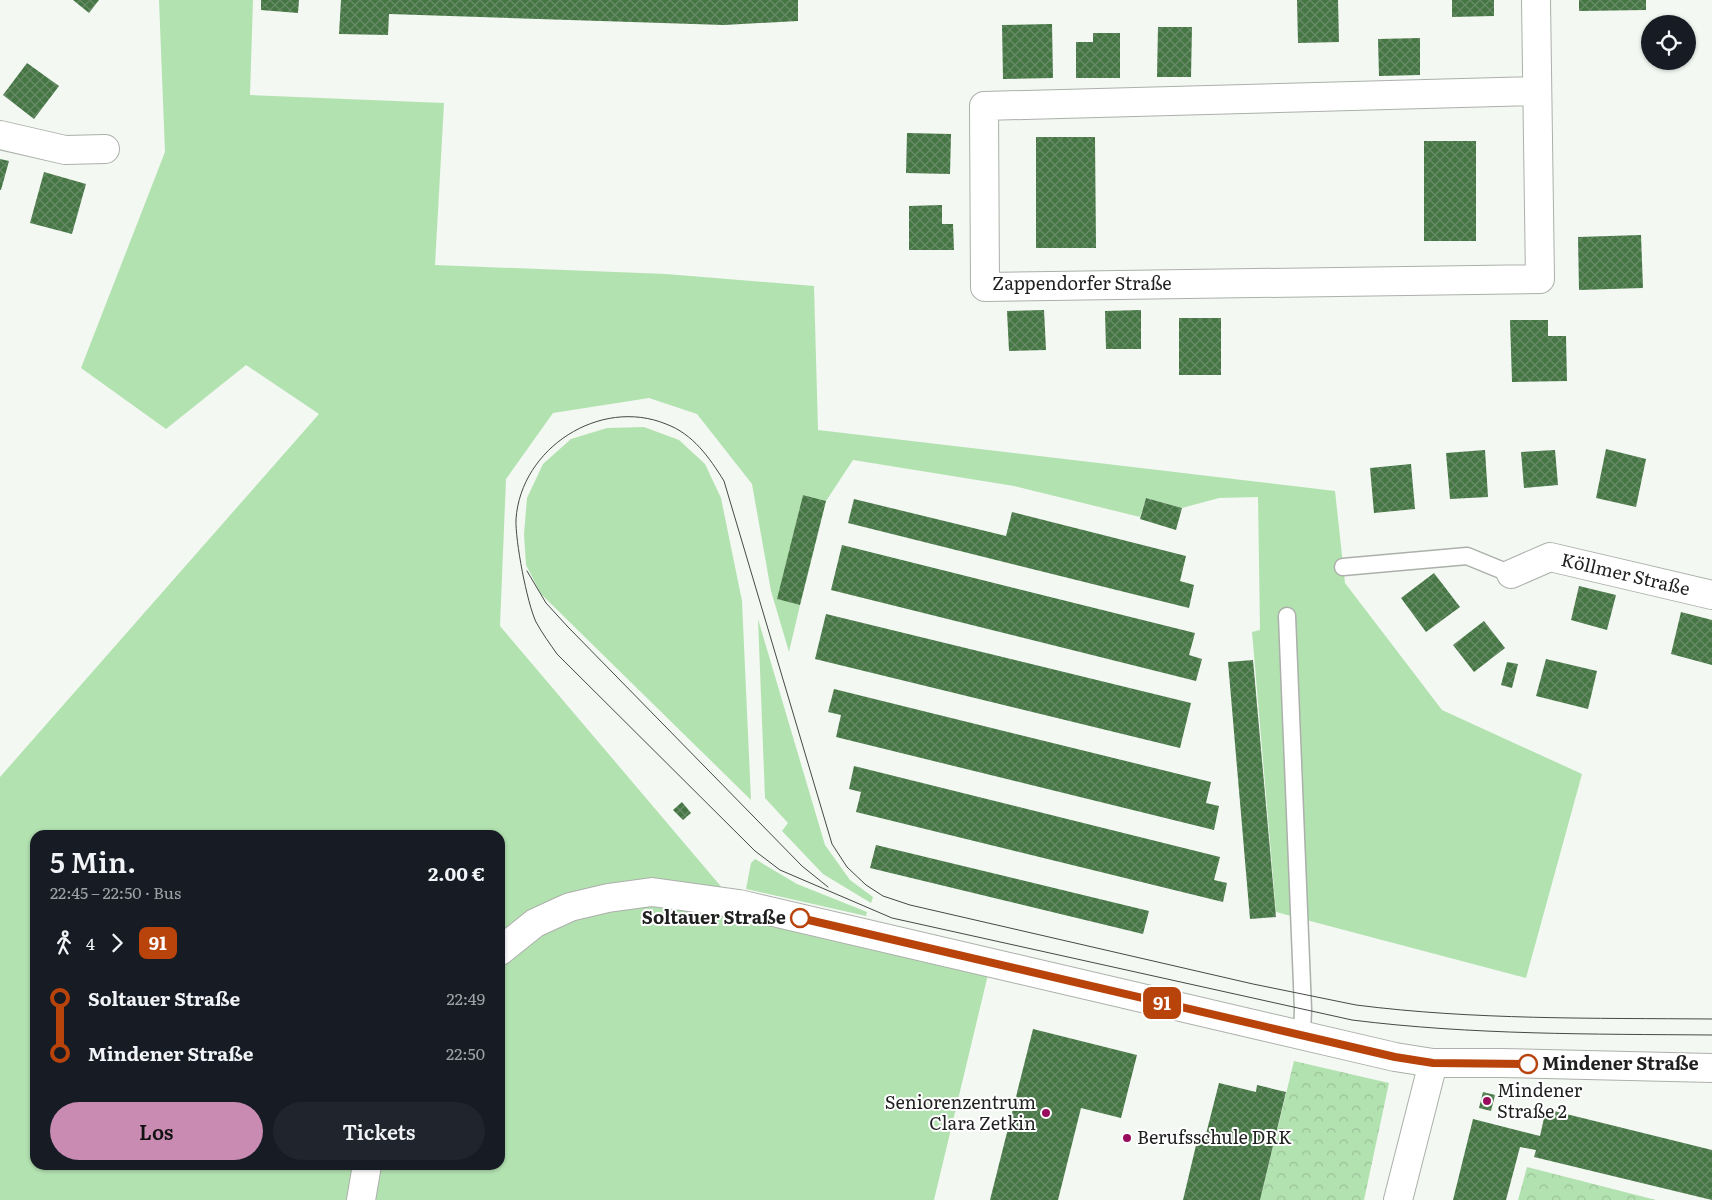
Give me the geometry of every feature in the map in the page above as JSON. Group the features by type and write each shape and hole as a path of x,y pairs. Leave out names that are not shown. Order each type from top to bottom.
{"street":[{"name":"Zappendorfer Straße","path":"1536,0 1540,280 985,286 984,106 1537,91"},
{"path":"0,135 65,150 105,149"},
{"name":"Köllmer Straße","path":"1511,574 1550,558 1712,595"},
{"path":"505,947 535,923 570,907 608,898 652,892 739,904 1395,1057 1433,1063 1712,1068"},
{"path":"1398,1200 1433,1063"},
{"path":"361,1200 366,1170"}],"lane":[{"path":"1343,567 1467,556 1511,574"},
{"path":"1287,616 1303,1009 1302,1034"}],"green space":[{"path":"159,0 253,0 250,95 444,103 435,265 666,274 814,286 818,430 1335,491 1345,583 1442,710 1582,774 1526,978 1276,912 1252,632 1260,630 1258,497 1219,498 1182,508 1146,498 1140,517 1014,486 853,460 826,501 803,495 778,599 800,605 789,652 771,591 752,484 697,414 649,398 553,413 506,479 500,626 735,903 991,962 934,1200 0,1200 0,777 319,414 246,365 166,429 81,368 165,152"},
{"path":"644,427 679,440 705,464 721,498 742,601 751,800 541,594 526,565 524,534 527,498 543,464 571,439 607,428"},
{"path":"758,619 825,845 850,880 873,897 871,903 823,874 782,831 788,823 765,798"},
{"path":"755,859 797,884 867,912 866,916 746,889 751,863"},
{"path":"1294,1061 1389,1083 1364,1200 1260,1200"},
{"path":"1527,1167 1656,1200 1518,1200"}],"building":[{"path":"73,0 99,0 89,13"},
{"path":"261,0 299,0 298,13 261,10"},
{"path":"341,0 798,0 798,21 724,25 389,14 388,35 339,34"},
{"path":"1297,0 1338,0 1339,42 1298,43"},
{"path":"1452,0 1494,0 1494,16 1452,17"},
{"path":"1579,0 1646,0 1646,10 1579,11"},
{"path":"1052,24 1053,78 1003,79 1002,25"},
{"path":"1158,27 1192,27 1191,77 1157,77"},
{"path":"1093,33 1120,33 1120,78 1076,78 1076,42 1093,42"},
{"path":"1420,38 1420,75 1379,76 1378,39"},
{"path":"27,63 59,86 34,119 3,95"},
{"path":"907,133 951,134 950,174 906,173"},
{"path":"1036,137 1095,137 1096,248 1036,248"},
{"path":"1424,141 1476,141 1476,241 1424,241"},
{"path":"0,159 9,161 1,190 0,190"},
{"path":"44,172 86,184 72,234 30,223"},
{"path":"942,205 942,224 953,224 954,250 909,250 909,206"},
{"path":"1641,235 1643,288 1579,290 1578,237"},
{"path":"1044,310 1046,350 1009,351 1007,311"},
{"path":"1141,310 1141,349 1106,349 1105,311"},
{"path":"1179,318 1221,318 1221,375 1179,375"},
{"path":"1510,320 1548,320 1548,336 1566,336 1567,381 1512,382"},
{"path":"1606,449 1646,459 1636,507 1596,498"},
{"path":"1485,450 1488,497 1450,499 1446,453"},
{"path":"1555,450 1558,485 1524,488 1521,452"},
{"path":"1411,464 1415,509 1374,513 1370,468"},
{"path":"803,495 826,501 800,605 777,599"},
{"path":"1146,498 1182,508 1176,530 1140,519"},
{"path":"854,499 1006,536 1012,512 1186,556 1180,581 1194,585 1189,608 848,523"},
{"path":"842,545 1195,633 1189,655 1202,659 1196,681 831,590"},
{"path":"1434,573 1460,607 1426,632 1401,598"},
{"path":"1579,586 1616,595 1607,630 1571,620"},
{"path":"1681,612 1712,620 1712,665 1671,654"},
{"path":"826,614 1191,703 1180,748 815,659"},
{"path":"1484,621 1505,648 1474,672 1453,645"},
{"path":"1546,659 1597,671 1588,709 1536,696"},
{"path":"1253,660 1276,917 1250,919 1228,662"},
{"path":"1507,662 1518,664 1512,688 1501,685"},
{"path":"834,689 1211,782 1206,803 1219,806 1214,830 836,737 841,715 828,712"},
{"path":"854,766 1220,857 1214,880 1227,883 1223,902 856,812 861,792 849,789"},
{"path":"682,802 691,813 683,820 673,810"},
{"path":"876,845 1149,911 1143,934 870,868"},
{"name":"Seniorenzentrum Clara Zetkin","path":"1033,1029 1137,1055 1121,1118 1081,1108 1058,1200 990,1200"},
{"path":"1219,1083 1256,1092 1257,1085 1286,1092 1260,1200 1183,1200 1198,1137 1205,1138"},
{"name":"Mindener Straße 2","path":"1483,1092 1495,1095 1491,1111 1479,1108"},
{"path":"1546,1109 1712,1150 1712,1200 1534,1157 1536,1150 1520,1147 1506,1200 1453,1200 1473,1119 1540,1136"}],"tram line":[{"path":"1712,1019 1489,1016 1356,1005 1253,984 910,905 883,896 866,885 847,867 832,844 724,481 700,447 676,428 641,417 615,417 591,423 568,435 548,451 532,470 521,493 516,529 522,571 536,622 557,654 755,851 780,870 892,918 1352,1020 1442,1029 1487,1031 1712,1035"},
{"path":"527,571 546,603 568,627 802,866 828,887"}],"bus line":[{"name":"91","path":"800,918 1395,1057 1433,1063 1528,1064"}],"place":[{"name":"Soltauer Straße","path":"800,918"},
{"name":"Mindener Straße","path":"1528,1064"},
{"name":"Mindener Straße 2","path":"1487,1101"},
{"name":"Seniorenzentrum Clara Zetkin","path":"1046,1113"},
{"name":"Berufsschule DRK","path":"1127,1138"}]}
